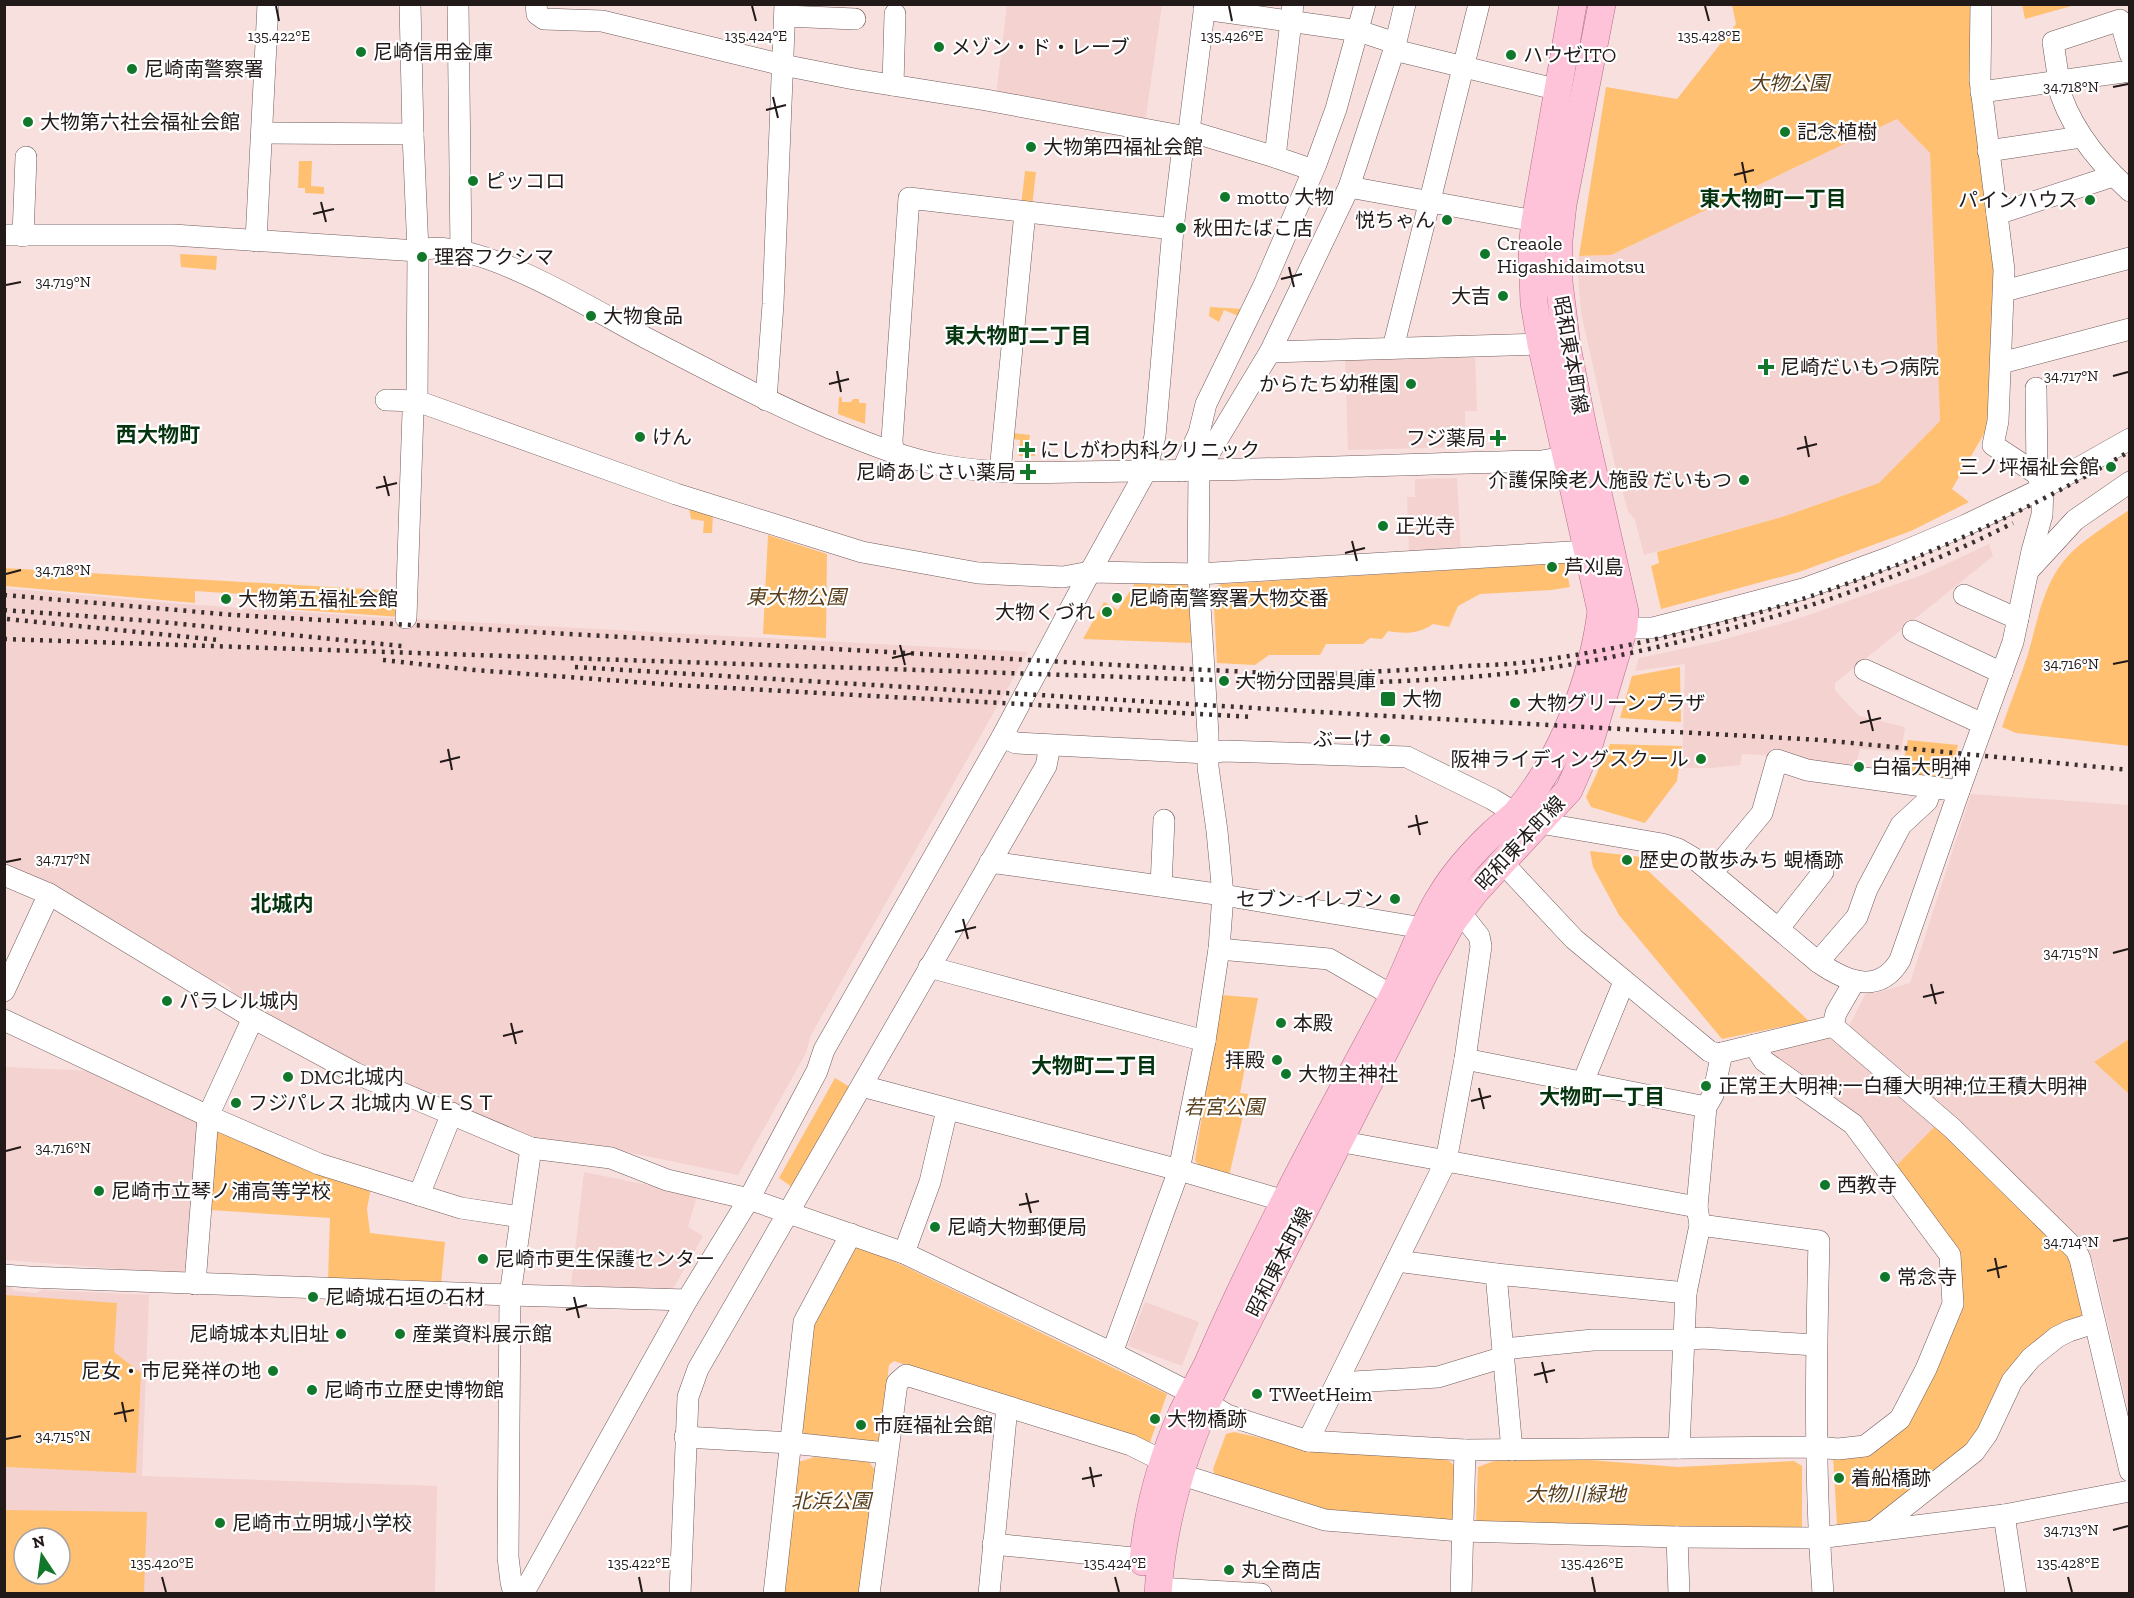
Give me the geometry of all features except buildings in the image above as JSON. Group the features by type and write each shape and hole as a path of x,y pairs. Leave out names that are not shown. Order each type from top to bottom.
{"main road":[{"name":"昭和東本町線","path":"1153,1592 1143,1559 1153,1493 1171,1468 1199,1398 1328,1139 1423,928 1439,897 1461,866 1495,831 1528,818 1569,790 1590,742 1624,628 1625,612 1578,455 1541,344 1534,303 1532,274 1535,221 1573,4"},
{"name":"昭和東本町線","path":"1199,1398 1205,1369 1285,1201 1328,1139 1460,912 1487,877 1502,862 1528,818 1541,780 1559,749 1598,638 1600,611 1588,551 1558,262 1560,226 1567,177 1602,4"},
{"name":"昭和東本町線","path":"1153,1592 1164,1540 1171,1468"}],"street":[{"path":"256,241 268,4"},
{"path":"406,618 413,412 417,401 418,251 410,4"},
{"path":"458,4 461,252"},
{"path":"536,4 537,14 544,19 602,21 783,65 1188,134 1275,157 1313,170"},
{"path":"1112,1353 1179,1170 1205,1041 1219,949 1223,895 1207,753 1208,734 1191,470 1206,404 1261,293 1336,109 1365,4"},
{"path":"1191,470 1270,352 1349,187 1395,46 1405,4"},
{"path":"1393,348 1479,4"},
{"path":"1981,4 1981,92 2004,270 1998,420 1993,445 2040,481"},
{"path":"523,1593 687,1300 749,1199 817,1071 824,1050 1002,737 1146,471 1155,436 1173,229 1205,7 1292,13 1359,31 1395,46 1464,67 1558,90"},
{"path":"766,400 773,304 785,10 855,19"},
{"path":"1275,157 1292,13"},
{"path":"893,85 896,14"},
{"path":"2130,54 2120,20 2053,42 2062,101 2081,137 2113,176 2130,191"},
{"path":"1981,92 2130,71"},
{"path":"262,133 413,134"},
{"path":"1988,151 2081,137"},
{"path":"26,157 14,236 173,235 418,251 430,247 461,252 520,271 549,285 766,400 893,452 946,466 1000,472 1146,471 1530,461 1578,455"},
{"path":"1997,214 2113,176"},
{"path":"1349,187 1535,221"},
{"path":"893,452 909,198 1173,229"},
{"path":"1000,472 1024,212"},
{"path":"2004,291 2130,258"},
{"path":"2001,363 2130,329"},
{"path":"1270,352 1541,344"},
{"path":"1002,737 1016,743 1050,746 1207,753 1224,751 1407,757 1528,818 1678,849 1695,859 1818,962 1836,974 1854,982 1878,979 1889,975 1900,960 2013,642 2042,515 2036,388"},
{"path":"386,400 417,401 676,494 862,552 978,573 1063,577 1090,572 1198,574 1588,551"},
{"path":"1624,628 1653,628 1803,589 1893,556 1966,525 2040,481 2130,439"},
{"path":"2027,573 2075,520 2130,482"},
{"path":"1964,595 2018,619"},
{"path":"1913,631 2002,673"},
{"path":"1865,670 1983,724"},
{"path":"680,1593 688,1397 698,1369 1046,766 1050,746"},
{"path":"1712,873 1762,813 1777,760 1807,770 1959,791"},
{"path":"1818,962 1857,917 1867,888 1901,825 1927,801 1932,787"},
{"path":"1161,886 1164,820"},
{"path":"990,862 1223,895 1423,928"},
{"path":"1502,862 1574,939 1709,1051 1716,1054 1722,1053 1833,1026"},
{"path":"1779,928 1823,872"},
{"path":"4,874 50,894 253,1018 355,1073 531,1148 611,1158 667,1180 749,1199 790,1212 904,1253 1112,1353 1227,1415 1308,1441 1465,1450 1816,1447 1838,1449 1866,1446 1900,1419 1926,1369 1953,1304 1950,1255 1853,1125 1764,1061 1754,1045"},
{"path":"4,991 50,894"},
{"path":"1308,1441 1446,1161 1465,1059 1481,942 1479,936 1460,912"},
{"path":"1219,949 1329,959 1393,996"},
{"path":"929,967 1205,1041"},
{"path":"1582,1083 1624,982"},
{"path":"1833,1026 1836,1012 1854,982"},
{"path":"195,1284 207,1116 253,1018"},
{"path":"4,1020 207,1116 319,1164 461,1208 520,1217"},
{"path":"1833,1026 1952,1128 2069,1242 2080,1259 2130,1471"},
{"path":"1679,1448 1686,1293 1699,1216 1706,1107 1713,1095 1722,1053"},
{"path":"1465,1059 1706,1107"},
{"path":"862,1086 1179,1170 1285,1201"},
{"path":"904,1253 930,1182 947,1110"},
{"path":"419,1195 452,1113"},
{"path":"1328,1139 1446,1161 1819,1240 1816,1447 1818,1539 1823,1593"},
{"path":"514,1593 508,1557 510,1295 531,1148"},
{"path":"774,1593 804,1322 850,1234"},
{"path":"1397,1261 1496,1274 1686,1293"},
{"path":"1496,1274 1512,1450"},
{"path":"4,1275 195,1284 687,1300"},
{"path":"1873,1532 1974,1452 1987,1434 2012,1381 2031,1358 2063,1334 2094,1323"},
{"path":"1337,1383 1438,1377 1503,1353 1593,1340 1702,1338 1816,1345"},
{"path":"869,1593 897,1383 906,1375 1131,1445 1171,1468 1325,1520 1461,1531 1818,1539 2004,1515 2130,1491"},
{"path":"989,1593 1007,1407"},
{"path":"685,1437 791,1443 886,1453"},
{"path":"1461,1593 1465,1450"},
{"path":"2004,1515 2016,1593"},
{"path":"1677,1537 1678,1593"},
{"path":"993,1544 1143,1559"},
{"path":"1153,1592 1261,1593"}],"shaded area":[{"path":"1007,5 1162,5 1145,123 996,96"},
{"name":"尼崎だいもつ病院","path":"1897,119 1930,153 1940,421 1879,483 1785,516 1644,555 1635,520 1628,511 1615,465 1581,312 1579,256 1611,255"},
{"name":"からたち幼稚園","path":"1475,354 1477,411 1465,411 1465,447 1348,450 1345,358"},
{"path":"1457,478 1461,553 1409,555 1407,497 1415,497 1415,479"},
{"name":"阪神ライディングスクール","path":"1989,544 1993,556 1835,683 1835,690 1859,716 1905,727 1901,752 1860,749 1855,767 1784,756 1742,754 1740,765 1682,768 1685,664 1635,671 1639,658 1715,642 1794,620 1925,574"},
{"path":"4,588 169,603 373,617 1028,652 811,1035 806,1053 738,1175 617,1150 533,1138 367,1071 233,995 230,987 220,981 212,984 5,867"},
{"path":"1971,794 2129,805 2129,1039 2094,1062 2129,1094 2129,1413 2094,1264 2082,1242 1849,1026 1866,993 1876,993 1910,983"},
{"path":"1827,1035 1839,1037 1936,1125 1894,1168 1769,1060 1770,1048"},
{"name":"尼崎市立琴ノ浦高等学校","path":"5,1067 92,1071 197,1122 188,1271 183,1274 5,1260"},
{"path":"584,1172 697,1195 688,1227 703,1236 674,1287 667,1290 571,1285"},
{"path":"4,1283 15,1291 36,1293 42,1290 149,1295 142,1476 437,1486 435,1593 5,1593"},
{"path":"1145,1302 1199,1322 1182,1366 1128,1346"}],"green space":[{"path":"2022,4 2075,4 2075,5 2025,19"},
{"name":"大物公園","path":"1732,5 1974,5 1994,244 1992,420 1952,489 1969,502 1911,531 1799,572 1661,609 1651,566 1659,563 1657,552 1785,516 1879,483 1940,421 1930,153 1897,119 1611,255 1579,256 1606,87 1677,99 1736,24"},
{"path":"299,161 312,161 311,186 324,187 324,194 305,193 305,188 298,188"},
{"path":"1025,171 1036,172 1032,207 1021,206"},
{"path":"180,254 217,256 216,270 181,267"},
{"path":"1210,307 1244,309 1241,317 1224,310 1219,322 1209,316"},
{"path":"839,397 842,397 842,402 859,399 859,403 866,403 865,424 838,414"},
{"path":"1013,433 1030,435 1028,452 1035,453 1035,456 1019,456 1020,440 1012,439"},
{"path":"689,508 713,515 712,533 703,533 704,521 691,519"},
{"path":"2129,510 2129,746 2016,733 2002,727 2052,579 2074,550"},
{"name":"東大物公園","path":"768,535 827,554 826,638 763,634"},
{"path":"1565,563 1570,587 1480,594 1458,606 1449,627 1433,624 1423,630 1411,632 1388,631 1382,639 1370,638 1363,644 1326,644 1320,655 1269,655 1255,665 1217,663 1213,589 1221,584"},
{"path":"4,568 400,591 400,617 257,607 257,595 195,591 195,603 5,586"},
{"path":"1135,583 1185,583 1189,588 1191,643 1083,639 1104,602 1118,610"},
{"path":"1680,667 1681,722 1620,718 1632,676"},
{"path":"1908,740 1958,745 1948,781 1901,772"},
{"path":"1610,744 1682,746 1677,781 1645,823 1591,807 1586,797"},
{"path":"1590,851 1641,857 1645,868 1809,1021 1722,1039 1619,915 1593,867"},
{"name":"若宮公園","path":"1221,995 1258,998 1240,1093 1248,1094 1229,1176 1201,1169 1195,1160"},
{"path":"2129,1039 2129,1094 2094,1062"},
{"path":"835,1078 850,1087 792,1187 779,1178"},
{"path":"1936,1125 2070,1251 2086,1313 2056,1330 1965,1449 1877,1522 1837,1525 1833,1455 1906,1423 1958,1254 1894,1168"},
{"path":"216,1130 371,1187 367,1209 370,1233 445,1242 441,1284 328,1280 330,1218 211,1210"},
{"path":"860,1247 902,1265 1167,1394 1149,1445 894,1361 889,1365 880,1439 873,1445 809,1439 801,1430 812,1324 853,1249"},
{"path":"5,1295 117,1303 114,1352 141,1373 136,1473 5,1467"},
{"path":"1234,1432 1308,1448 1445,1457 1457,1468 1456,1521 1337,1516 1215,1477 1213,1469 1226,1434"},
{"name":"北浜公園","path":"815,1457 869,1462 875,1470 860,1593 781,1594 795,1463"},
{"name":"大物川緑地","path":"1577,1459 1678,1467 1794,1461 1802,1466 1802,1527 1796,1532 1483,1527 1476,1519 1478,1467 1494,1461"},
{"path":"5,1510 147,1512 144,1593 5,1593"}],"railway":[{"path":"4,595 234,615 1270,673 1344,673 1511,664 1609,649 1688,632 1765,611 1840,586 1915,558 1988,526 2130,451"},
{"path":"4,639 1302,683 1421,680 1519,672 1598,660 1742,625 1822,602 1900,574 2013,523"},
{"path":"4,610 151,621 402,646"},
{"path":"7,619 219,640"},
{"path":"383,660 474,670 675,685 1254,717"},
{"path":"575,667 1821,740 2130,770"}],"place":[{"name":"メゾン・ド・レーブ","path":"939,47"},
{"name":"尼崎信用金庫","path":"361,52"},
{"name":"ハウゼITO","path":"1511,55"},
{"name":"尼崎南警察署","path":"132,69"},
{"name":"大物第六社会福祉会館","path":"28,122"},
{"name":"記念植樹","path":"1785,132"},
{"name":"大物第四福祉会館","path":"1031,147"},
{"name":"ピッコロ","path":"473,181"},
{"name":"motto 大物","path":"1225,197"},
{"name":"パインハウス","path":"2090,200"},
{"name":"悦ちゃん","path":"1447,220"},
{"name":"秋田たばこ店","path":"1181,228"},
{"name":"Creaole Higashidaimotsu","path":"1485,254"},
{"name":"理容フクシマ","path":"422,257"},
{"name":"大吉","path":"1503,296"},
{"name":"大物食品","path":"591,316"},
{"name":"尼崎だいもつ病院","path":"1766,367"},
{"name":"からたち幼稚園","path":"1411,384"},
{"name":"けん","path":"640,437"},
{"name":"フジ薬局","path":"1498,438"},
{"name":"にしがわ内科クリニック","path":"1027,450"},
{"name":"三ノ坪福祉会館","path":"2111,467"},
{"name":"尼崎あじさい薬局","path":"1028,472"},
{"name":"介護保険老人施設 だいもつ","path":"1744,480"},
{"name":"正光寺","path":"1383,526"},
{"name":"芦刈島","path":"1552,567"},
{"name":"尼崎南警察署大物交番","path":"1117,598"},
{"name":"大物第五福祉会館","path":"226,599"},
{"name":"大物くづれ","path":"1107,612"},
{"name":"大物分団器具庫","path":"1224,681"},
{"name":"大物","path":"1388,699"},
{"name":"大物グリーンプラザ","path":"1515,703"},
{"name":"ぶーけ","path":"1385,739"},
{"name":"阪神ライディングスクール","path":"1701,759"},
{"name":"白福大明神","path":"1859,767"},
{"name":"歴史の散歩みち 蜆橋跡","path":"1627,860"},
{"name":"セブン-イレブン","path":"1395,899"},
{"name":"パラレル城内","path":"167,1001"},
{"name":"本殿","path":"1281,1023"},
{"name":"拝殿","path":"1277,1060"},
{"name":"大物主神社","path":"1286,1074"},
{"name":"DMC北城内","path":"288,1077"},
{"name":"正常王大明神;一白種大明神;位王積大明神","path":"1706,1086"},
{"name":"フジパレス 北城内 ＷＥＳＴ","path":"236,1103"},
{"name":"西教寺","path":"1825,1185"},
{"name":"尼崎市立琴ノ浦高等学校","path":"99,1191"},
{"name":"尼崎大物郵便局","path":"935,1227"},
{"name":"尼崎市更生保護センター","path":"483,1259"},
{"name":"常念寺","path":"1885,1277"},
{"name":"尼崎城石垣の石材","path":"313,1297"},
{"name":"尼崎城本丸旧址","path":"341,1334"},
{"name":"産業資料展示館","path":"400,1334"},
{"name":"尼女・市尼発祥の地","path":"273,1371"},
{"name":"尼崎市立歴史博物館","path":"312,1390"},
{"name":"TWeetHeim","path":"1257,1394"},
{"name":"大物橋跡","path":"1155,1419"},
{"name":"市庭福祉会館","path":"861,1425"},
{"name":"着船橋跡","path":"1839,1478"},
{"name":"尼崎市立明城小学校","path":"220,1523"},
{"name":"丸全商店","path":"1229,1570"}],"district":[{"name":"東大物町一丁目","path":"1773,198"},
{"name":"東大物町二丁目","path":"1018,335"},
{"name":"西大物町","path":"158,434"},
{"name":"北城内","path":"282,903"},
{"name":"大物町二丁目","path":"1094,1065"},
{"name":"大物町一丁目","path":"1602,1096"}]}
